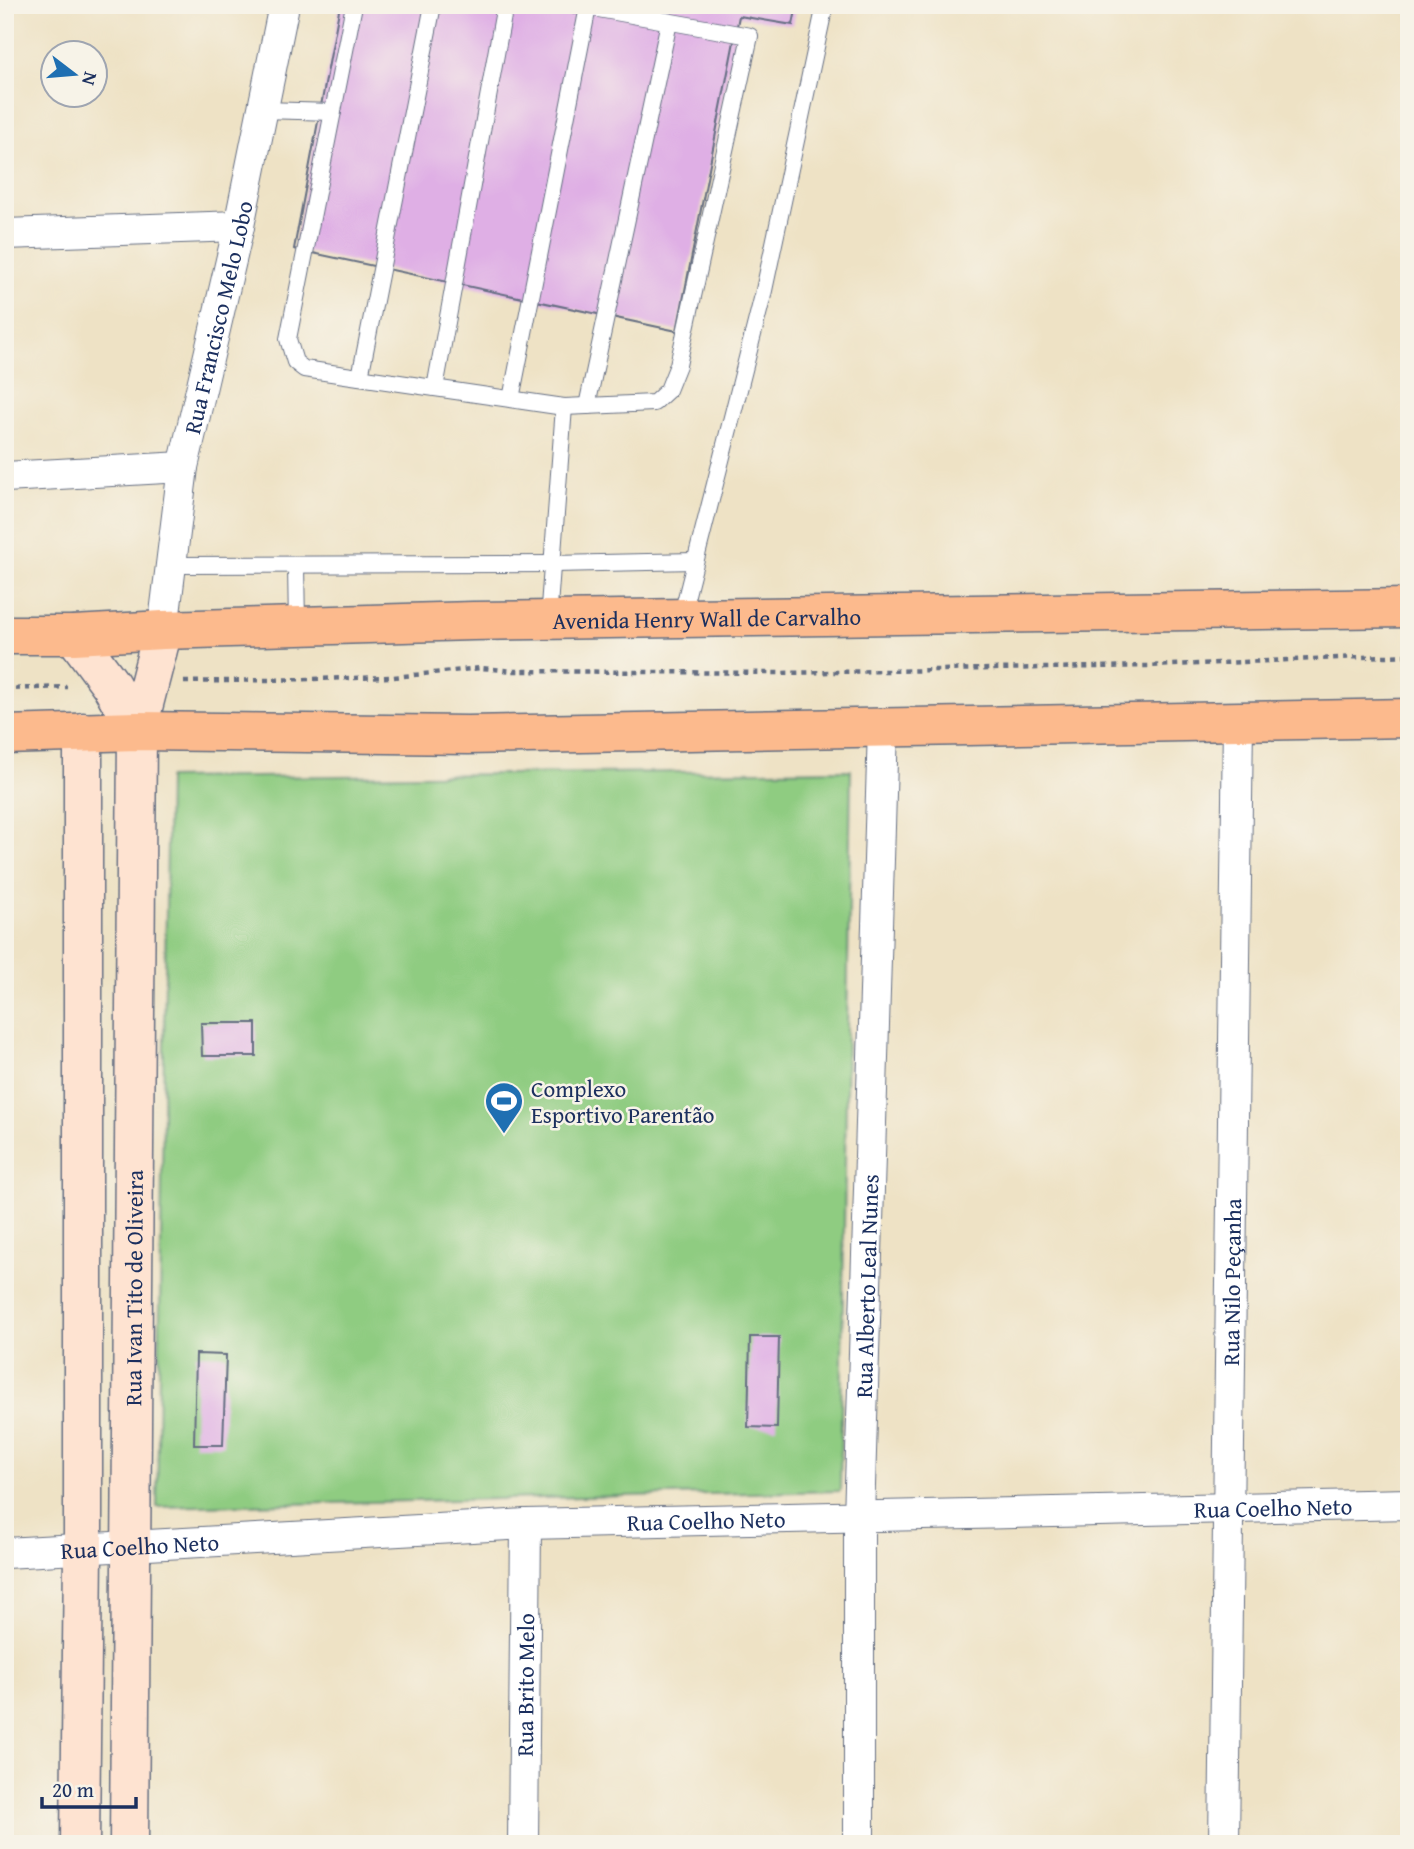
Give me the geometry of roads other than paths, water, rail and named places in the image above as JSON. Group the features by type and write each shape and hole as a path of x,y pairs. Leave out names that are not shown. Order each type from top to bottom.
{"main road":[{"name":"Avenida Henry Wall de Carvalho","path":"5,635 548,620 1409,608"},
{"path":"5,735 137,731 468,735 1409,718"}],"street":[{"name":"Rua Francisco Melo Lobo","path":"163,630 183,467 239,226 284,5"},
{"path":"5,234 239,226"},
{"path":"5,477 183,467"},
{"path":"137,731 163,630"},
{"path":"74,635 111,685 137,731"},
{"name":"Rua Nilo Peçanha","path":"1224,1844 1238,720"},
{"name":"Rua Alberto Leal Nunes","path":"859,1844 859,1518 883,728"},
{"name":"Rua Ivan Tito de Oliveira","path":"129,1844 137,731"},
{"path":"80,1844 83,1550 83,732"},
{"path":"82,1104 135,1104"},
{"name":"Rua Coelho Neto","path":"5,1553 526,1524 1409,1504"},
{"name":"Rua Brito Melo","path":"523,1844 526,1524"}],"lane":[{"path":"354,5 288,340 295,362 304,369 564,407 654,403 668,390 678,365 750,36 582,6 511,399"},
{"path":"360,377 433,5"},
{"path":"435,388 505,5"},
{"path":"681,618 762,295 825,5"},
{"path":"587,406 669,22"},
{"path":"263,110 333,112"},
{"path":"548,620 564,407"},
{"path":"171,565 695,561"},
{"path":"296,565 297,626"}],"place":[{"name":"Complexo Esportivo Parentão","path":"504,1135"}]}
